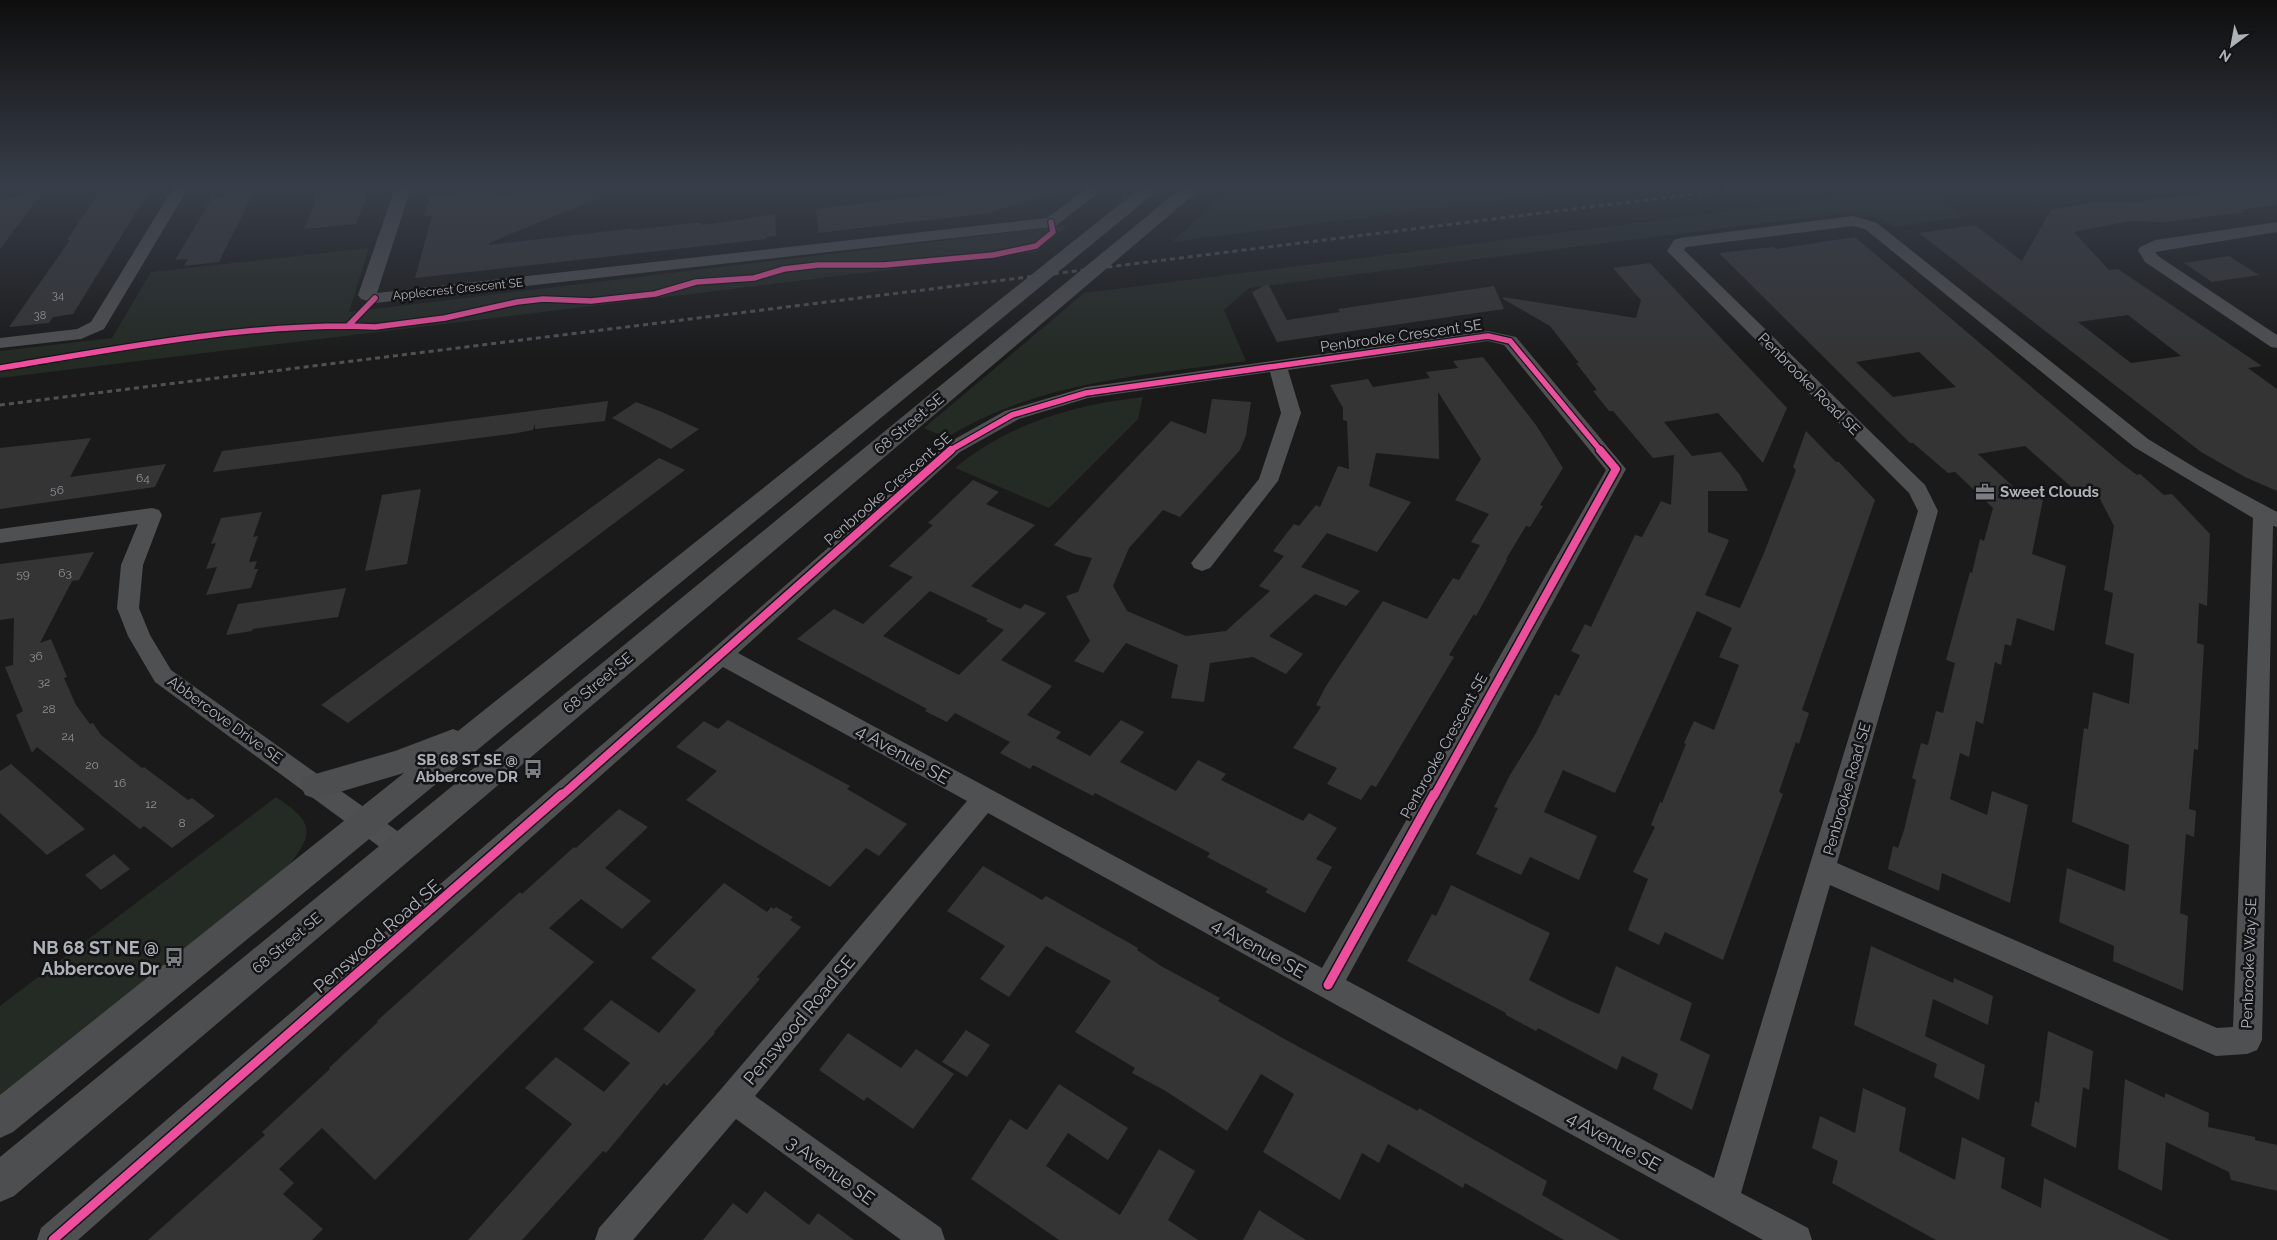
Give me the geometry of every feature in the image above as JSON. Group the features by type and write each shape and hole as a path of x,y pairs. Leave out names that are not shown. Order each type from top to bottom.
{"main road":[{"name":"68 Street SE","path":"0,1118 1083,243"},
{"name":"68 Street SE","path":"0,1182 1127,243"},
{"path":"316,786 401,762 480,731"}],"street":[{"path":"0,343 81,334 98,325 147,243"},
{"name":"Applecrest Crescent SE","path":"385,243 367,295 375,298 865,243"},
{"name":"Penbrooke Road SE","path":"1689,243 1680,244 1674,251 1918,490 1928,511 1723,1200"},
{"name":"Penbrooke Road SE","path":"1892,243 2141,443 2192,475 2270,518"},
{"path":"2169,243 2155,245 2146,250 2151,259 2277,343"},
{"name":"Penbrooke Crescent SE","path":"721,656 953,448 1012,415 1086,393 1488,336 1510,341 1616,469 1328,985"},
{"path":"1202,563 1268,481 1291,413 1278,367"},
{"name":"Abbercove Drive SE","path":"0,536 152,515 132,564 128,608 139,636 164,676 402,848"},
{"name":"Penbrooke Way SE","path":"1823,869 2216,1042 2247,1040 2270,518"},
{"name":"4 Avenue SE","path":"721,656 1796,1240"},
{"name":"Penswood Road SE","path":"53,1240 721,656"},
{"name":"Penswood Road SE","path":"611,1240 733,1099 984,799"},
{"name":"3 Avenue SE","path":"733,1099 929,1240"}],"shaded area":[{"path":"921,243 1047,243 1036,252 0,378 0,351 112,338 151,272 369,248 349,312"},
{"path":"1480,243 1608,243 1249,288 1224,310 1246,361 1130,377 1054,393 1017,404 981,419 946,438 924,428 1084,293"},
{"path":"1143,397 1138,419 1049,508 955,468 976,452 998,439 1043,419 1092,405"},
{"path":"276,797 296,812 306,826 304,842 290,864 0,1100 0,1006"}],"building":[{"path":"68,243 117,243 73,314 53,317 49,323 9,327"},
{"path":"185,243 228,243 219,262 184,266 188,259 175,260"},
{"path":"425,243 489,243 489,245 507,243 731,243 415,278"},
{"path":"1816,243 1862,243 2121,463 2137,475 2140,474 2164,495 2172,494 2210,534 2207,606 2199,603 2197,643 2204,645 2198,750 2194,749 2189,809 2196,811 2194,837 2186,834 2180,913 2188,916 2183,991 2113,961 2114,946 2059,922 2067,868 2125,891 2129,845 2072,822 2084,728 2088,729 2093,692 2129,704 2134,654 2105,644 2113,593 2104,590 2114,526 2099,497 2084,498 2025,446 1978,454 2020,493 2045,490 2032,554 2066,566 2054,631 2017,618 2011,646 2005,644 2001,665 1995,662 1983,724 1976,721 1969,757 1960,753 1950,799 1987,815 1992,791 2028,805 2010,903 1942,873 1939,891 1888,869 1893,846 1898,848 1904,830 1916,780 1912,778 1921,743 1928,745 1936,711 1943,713 1955,663 1946,660 1980,539 1984,541 1993,508 1955,472 1948,473 1913,443 1910,443 1719,253 1773,247 1776,249","holes":["1919,352 1956,387 1893,397 1856,362"]},
{"path":"1932,243 1998,243 2022,261 2032,243 2084,243 2109,270 2118,269 2262,366 2248,368 2277,389 2277,491 2245,477 2201,452","holes":["2128,315 2181,356 2131,363 2078,322"]},
{"path":"2229,256 2259,275 2212,282 2184,263"},
{"path":"1650,263 1787,408 1763,463 1718,413 1664,422 1692,456 1721,452 1740,475 1748,491 1708,491 1708,532 1729,540 1705,595 1740,608 1764,553 1796,470 1793,467 1806,431 1875,500 1802,710 1809,713 1799,744 1796,742 1779,792 1783,794 1723,960 1665,932 1659,945 1628,930 1648,879 1633,872 1655,827 1651,825 1686,744 1684,743 1694,721 1714,730 1739,665 1719,657 1732,628 1697,611 1615,793 1563,770 1544,812 1597,836 1579,880 1530,857 1521,875 1476,854 1498,808 1494,807 1510,775 1536,733 1555,694 1559,696 1580,655 1571,651 1585,624 1591,627 1635,535 1642,537 1661,501 1671,505 1674,455 1653,458 1613,411 1609,411 1593,391 1597,390 1550,326 1503,299 1503,297 1636,318 1641,300 1613,268"},
{"path":"1268,284 1287,320 1340,312 1338,309 1494,286 1504,309 1277,342 1252,292"},
{"path":"1483,357 1536,425 1563,468 1540,505 1543,506 1530,527 1526,526 1506,559 1476,616 1474,614 1449,655 1454,657 1390,764 1376,787 1371,785 1361,800 1327,784 1337,768 1293,748 1321,707 1316,705 1326,686 1383,601 1427,619 1453,578 1459,580 1480,545 1471,542 1489,514 1455,500 1481,459 1438,392 1439,459 1376,453 1369,486 1411,502 1377,552 1327,533 1301,567 1360,591 1346,606 1315,594 1269,636 1303,654 1286,674 1253,657 1210,663 1204,702 1171,698 1178,665 1126,643 1103,673 1074,661 1090,641 1066,596 1078,592 1092,558 1074,554 1054,545 1171,421 1206,434 1212,399 1251,402 1246,435 1240,450 1180,517 1163,510 1129,548 1113,586 1127,611 1186,636 1226,631 1270,591 1259,586 1284,556 1273,551 1294,524 1299,526 1316,505 1320,507 1338,466 1349,469 1347,421 1343,420 1343,408 1330,385 1368,379 1373,387 1430,378 1426,372 1458,368 1453,361"},
{"path":"608,401 605,421 535,429 535,423 533,430 517,433 213,472 222,451"},
{"path":"636,402 699,429 671,449 612,418"},
{"path":"91,438 70,477 166,464 155,487 0,509 0,448"},
{"path":"659,458 685,470 348,723 321,705"},
{"path":"973,480 999,492 986,504 1035,525 971,586 1020,609 1025,604 1046,613 1001,660 1052,686 1027,715 1061,732 1056,738 1090,756 1121,720 1144,732 1120,762 1176,791 1198,760 1226,774 1221,780 1303,821 1309,813 1337,828 1316,859 1332,867 1305,913 1265,892 1268,889 1207,857 1210,853 1095,793 1093,796 1033,765 1030,769 1000,753 1010,742 955,713 947,722 925,711 927,709 797,639 834,609 863,624 913,577 889,566 933,525 928,523","holes":["930,591 988,619 986,621 1004,630 959,675 883,636"]},
{"path":"421,489 407,564 365,571 382,495"},
{"path":"262,512 253,537 258,536 249,562 257,561 254,569 258,569 251,588 206,595 217,567 206,569 216,543 211,544 221,518"},
{"path":"94,552 79,580 72,581 40,643 51,639 67,677 64,678 76,705 90,724 93,723 101,735 142,768 144,767 188,800 192,798 215,816 172,848 144,826 140,829 37,747 32,753 16,715 23,711 5,667 13,665 14,618 0,620 0,564"},
{"path":"346,588 338,617 253,629 252,631 226,635 238,604"},
{"path":"728,720 850,786 847,789 907,824 879,856 866,848 830,887 686,800 717,771 676,747 704,721 718,729"},
{"path":"11,764 85,829 47,855 0,813 0,771"},
{"path":"619,809 648,827 605,868 651,901 622,929 581,899 549,928 594,962 375,1180 322,1128 279,1169 294,1183 283,1194 323,1229 312,1240 148,1240 265,1135 262,1132 330,1069 377,1021 520,892 522,894"},
{"path":"114,854 130,869 101,890 85,875"},
{"path":"983,866 1042,900 1046,896 1138,948 1137,950 1161,966 1220,998 1218,1001 1288,1041 1418,1111 1419,1108 1547,1181 1542,1195 1620,1240 1564,1240 1465,1183 1463,1188 1388,1144 1379,1163 1362,1153 1340,1200 1263,1152 1294,1094 1261,1074 1227,1131 1164,1090 1132,1073 1135,1068 1075,1032 1111,981 1046,946 1009,997 980,979 1005,946 947,911"},
{"path":"724,883 767,912 771,907 774,909 776,907 793,917 790,920 801,927 757,977 760,979 715,1033 667,1086 664,1083 606,1153 603,1151 522,1240 468,1240 572,1124 525,1088 556,1057 604,1092 630,1063 583,1029 611,1000 659,1033 696,990 651,958"},
{"path":"1451,885 1550,933 1529,980 1568,1000 1599,1014 1616,966 1692,1003 1680,1040 1710,1055 1692,1110 1653,1089 1658,1074 1622,1056 1617,1070 1538,1028 1536,1031 1506,1015 1506,1013 1407,961 1432,914 1436,916"},
{"path":"1871,946 1953,983 1954,978 1993,996 1988,1025 1933,999 1925,1036 1985,1065 1979,1100 1934,1077 1937,1064 1854,1025"},
{"path":"966,1030 990,1045 967,1077 942,1062"},
{"path":"2048,1031 2093,1051 2089,1090 2083,1087 2076,1148 2031,1126 2035,1101 2039,1103"},
{"path":"848,1033 901,1068 916,1049 954,1074 913,1129 867,1097 864,1101 819,1070"},
{"path":"2125,1079 2165,1098 2165,1093 2209,1113 2208,1127 2255,1137 2255,1140 2277,1145 2277,1191 2231,1180 2229,1172 2166,1142 2162,1191 2118,1169"},
{"path":"1059,1084 1128,1128 1108,1160 1068,1133 1046,1166 1120,1215 1159,1149 1195,1171 1168,1220 1198,1240 1059,1240 971,1179 1010,1119 1027,1130"},
{"path":"1863,1088 1906,1108 1899,1151 1955,1180 1962,1137 2005,1158 2001,1188 2041,1208 2044,1178 2170,1240 1936,1240 1832,1183 1838,1161 1812,1148 1820,1116 1855,1133"},
{"path":"765,1191 809,1225 818,1213 854,1240 703,1240 733,1203 747,1214"},
{"path":"1259,1210 1306,1240 1243,1240"}],"railway":[{"path":"0,405 1301,243"}],"cycle path":[{"path":"375,298 348,326 375,327 445,318 517,302 543,299 591,301 655,294 696,282 754,278 784,269 818,265 884,265 993,255 1036,246 1040,243"},
{"path":"0,368 148,344 303,326 348,326"},
{"path":"53,1240 721,655 953,448 1012,415 1086,393 1488,336 1510,341 1616,469 1328,985"}],"place":[{"name":"Sweet Clouds","path":"1985,492"},
{"name":"SB 68 ST SE @ Abbercove DR","path":"533,769"},
{"name":"NB 68 ST NE @ Abbercove Dr","path":"174,957"}]}
